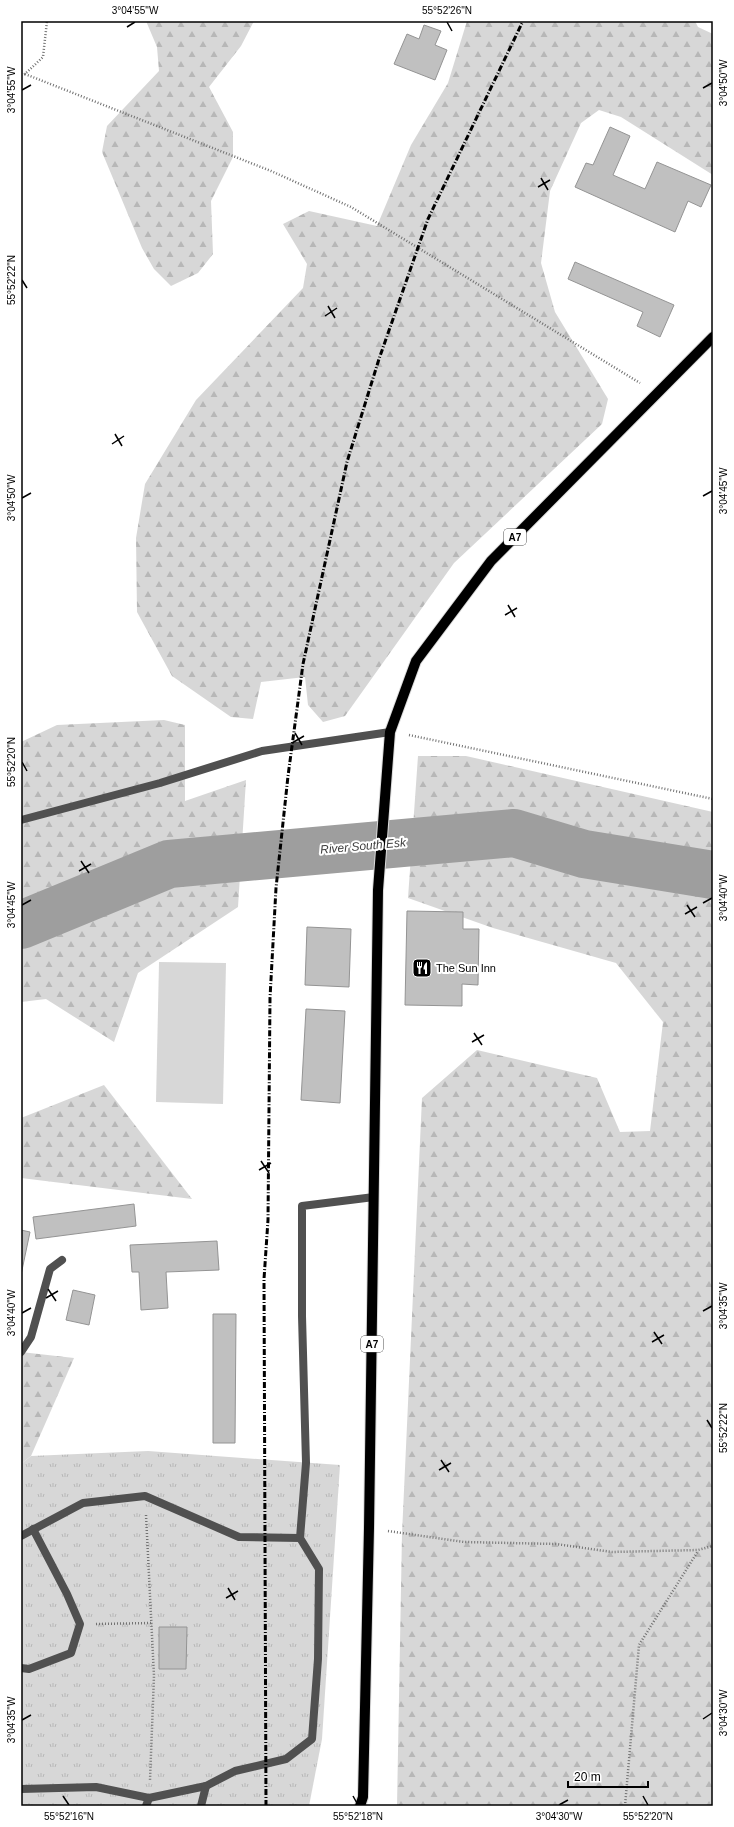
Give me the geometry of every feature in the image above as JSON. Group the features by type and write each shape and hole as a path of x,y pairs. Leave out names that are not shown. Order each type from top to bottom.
{"main road":[{"name":"A7","path":"360,1806 363,1797 369,1528 378,890 390,732 416,661 492,562 713,337"}],"street":[{"path":"21,820 160,783 262,751 390,732"},
{"path":"21,1788 96,1786 149,1798 206,1786 235,1771 286,1759 312,1739 318,1659 319,1569 300,1538 306,1463 302,1316 302,1206 374,1197"},
{"path":"21,1352 31,1337 50,1269 62,1260"},
{"path":"21,1536 83,1503 145,1496 239,1537 300,1538"},
{"path":"21,1668 29,1669 72,1653 80,1624 33,1529"},
{"path":"201,1806 206,1786"},
{"path":"146,1806 149,1798"}],"path":[{"path":"21,75 25,74 43,57 47,21"},
{"path":"25,74 271,171 351,207 657,394"},
{"path":"390,732 713,799"},
{"path":"145,1496 154,1676 149,1798"},
{"path":"369,1528 464,1542 556,1544 612,1552 698,1550 713,1546"},
{"path":"625,1806 639,1645 698,1550"},
{"path":"80,1624 152,1623"}],"green space":[{"path":"146,21 254,21 241,46 209,87 233,132 233,157 211,201 213,254 198,273 171,286 154,269 142,248 102,152 107,126 159,71 157,47"},
{"path":"467,21 695,21 698,27 713,34 713,175 621,117 599,110 581,123 550,191 541,263 555,312 608,399 602,424 454,563 345,716 323,722 308,705 305,677 261,682 253,719 231,717 172,676 137,612 136,538 145,484 196,400 303,288 307,264 283,224 309,211 377,226 411,145 448,83"},
{"path":"164,720 185,725 185,801 246,780 238,907 138,973 114,1042 46,999 21,1002 21,742 57,725"},
{"path":"418,756 466,756 713,812 713,1806 397,1806 402,1534 422,1098 477,1050 597,1078 620,1132 650,1131 663,1022 616,963 493,928 408,898"},
{"path":"159,962 226,963 223,1104 156,1102"},
{"path":"104,1085 192,1199 21,1178 21,1118"},
{"path":"21,1352 74,1358 31,1456 21,1464"},
{"path":"148,1451 340,1465 322,1739 309,1806 21,1806 21,1464 31,1456"}],"building":[{"path":"424,25 441,31 435,45 447,50 435,80 394,64 407,34 419,39"},
{"path":"610,127 630,136 613,175 645,189 657,162 711,185 701,207 688,201 675,232 575,187 586,163 593,165"},
{"path":"575,262 674,305 660,337 637,326 643,312 568,279"},
{"path":"407,911 463,912 463,929 479,929 478,985 462,984 462,1006 405,1005"},
{"path":"307,927 351,929 349,987 305,985"},
{"path":"306,1009 345,1011 340,1103 301,1100"},
{"path":"134,1204 136,1226 36,1239 33,1217"},
{"path":"21,1230 30,1232 21,1275"},
{"path":"217,1241 219,1270 166,1272 168,1308 141,1310 139,1272 132,1272 130,1245"},
{"path":"73,1290 95,1295 89,1325 66,1320"},
{"path":"213,1314 236,1314 235,1443 213,1443"},
{"path":"159,1627 187,1627 186,1669 159,1669"}],"waterway":[{"name":"River South Esk","path":"21,925 169,864 514,833 584,854 713,875"}],"railway":[{"path":"266,1806 264,1279 268,1220 270,998 276,888 288,776 303,664 347,462 379,359 428,219 523,21"}],"place":[{"name":"The Sun Inn","path":"422,968"}]}
